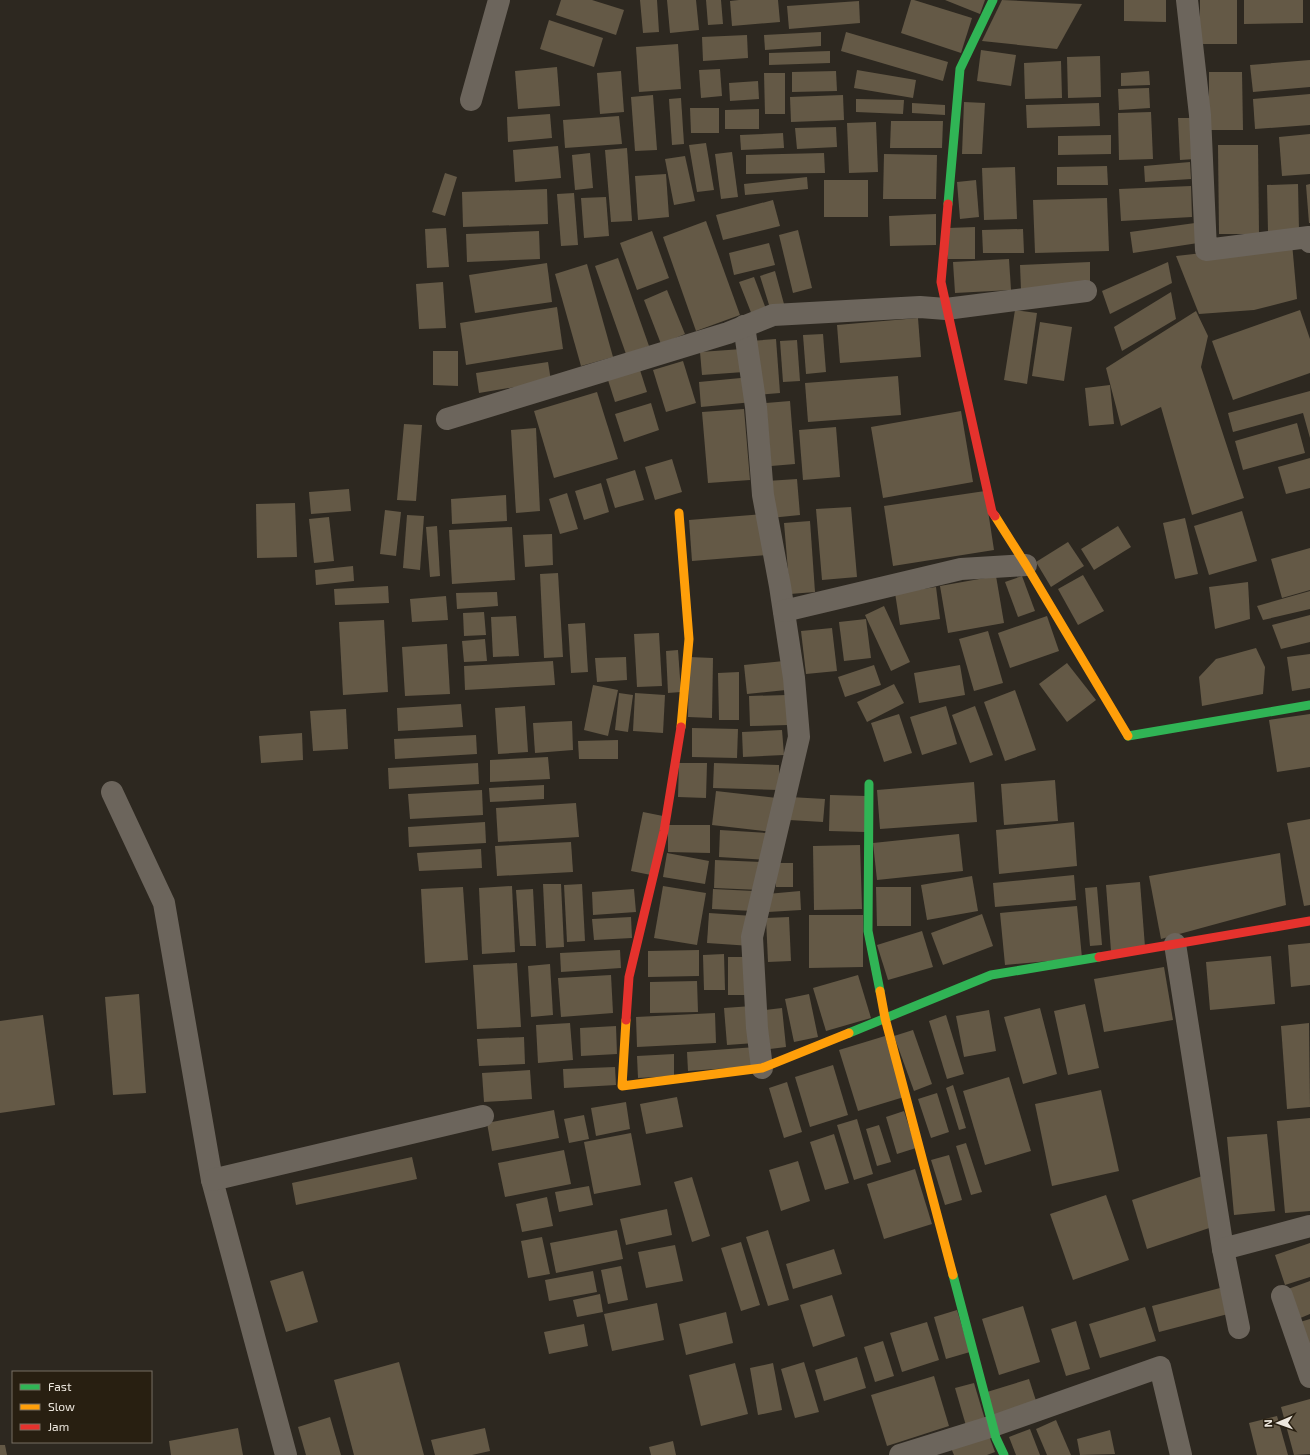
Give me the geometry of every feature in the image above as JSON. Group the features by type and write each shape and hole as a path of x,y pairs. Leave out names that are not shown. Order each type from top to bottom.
{"street":[{"path":"471,100 499,0"},
{"path":"993,0 960,69 940,282 992,512 1026,565 1127,736 1310,705"},
{"path":"1187,0 1200,115 1206,250 1309,237 1310,242"},
{"path":"446,419 728,333 773,315 920,307 946,309 1086,291"},
{"path":"744,326 756,407 763,495 784,610 794,678 798,737 752,937 757,1028 762,1068"},
{"path":"679,513 689,639 680,738 664,831 629,977 622,1086 762,1068 992,975 1310,921"},
{"path":"784,610 962,569 1026,565"},
{"path":"869,784 868,931 885,1018 996,1438 1004,1455"},
{"path":"112,792 164,903 212,1180 286,1455"},
{"path":"1174,944 1223,1249 1239,1328"},
{"path":"212,1180 483,1116"},
{"path":"1223,1249 1310,1226"},
{"path":"1282,1296 1310,1377"},
{"path":"900,1455 993,1426 1160,1367 1181,1455"}],"building":[{"path":"561,0 592,0 624,10 616,35 556,15"},
{"path":"640,0 657,0 659,32 643,33"},
{"path":"667,0 696,0 699,30 670,33"},
{"path":"706,0 721,0 723,24 708,25"},
{"path":"778,0 780,22 732,26 730,1"},
{"path":"911,0 972,18 961,53 901,33"},
{"path":"945,0 985,0 980,14"},
{"path":"1002,0 1082,4 1057,49 982,41"},
{"path":"1124,0 1166,0 1166,22 1124,21"},
{"path":"1200,0 1237,0 1237,44 1200,44"},
{"path":"1244,0 1303,0 1303,23 1244,24"},
{"path":"859,1 860,23 789,29 787,6"},
{"path":"549,20 603,38 594,67 540,49"},
{"path":"821,32 821,46 765,50 764,35"},
{"path":"846,32 948,62 943,81 841,51"},
{"path":"747,35 748,58 703,61 702,37"},
{"path":"678,44 681,89 639,92 636,47"},
{"path":"981,50 1016,55 1011,86 977,81"},
{"path":"830,51 830,63 769,65 769,53"},
{"path":"1100,56 1101,97 1068,98 1067,57"},
{"path":"1310,60 1310,87 1253,92 1250,65"},
{"path":"1061,61 1062,98 1025,99 1024,63"},
{"path":"557,67 560,106 518,109 515,71"},
{"path":"720,69 722,96 701,98 699,70"},
{"path":"857,70 916,80 913,98 854,88"},
{"path":"621,71 624,112 600,114 597,73"},
{"path":"836,71 837,91 792,92 792,72"},
{"path":"1149,71 1150,85 1121,86 1121,73"},
{"path":"1209,72 1242,72 1243,130 1209,130"},
{"path":"764,73 785,73 785,114 765,114"},
{"path":"758,81 759,99 730,101 729,83"},
{"path":"1149,88 1150,108 1119,110 1118,89"},
{"path":"1310,94 1310,125 1255,129 1253,99"},
{"path":"653,95 657,150 635,151 631,97"},
{"path":"843,95 844,120 791,122 790,97"},
{"path":"681,98 684,144 672,145 669,99"},
{"path":"856,99 904,100 903,114 856,112"},
{"path":"964,102 985,103 982,154 962,154"},
{"path":"912,103 945,105 945,115 912,113"},
{"path":"1099,103 1100,126 1027,128 1026,105"},
{"path":"690,108 719,108 719,133 691,133"},
{"path":"759,109 759,129 725,129 725,110"},
{"path":"1151,112 1153,159 1119,160 1118,113"},
{"path":"550,114 552,138 508,142 507,117"},
{"path":"619,116 622,144 565,148 563,120"},
{"path":"1178,118 1192,118 1195,159 1180,160"},
{"path":"891,121 943,121 942,148 890,148"},
{"path":"876,122 878,172 849,173 847,123"},
{"path":"836,127 837,147 797,149 795,128"},
{"path":"783,133 784,148 741,150 740,135"},
{"path":"1310,134 1310,174 1282,176 1279,137"},
{"path":"1111,135 1111,154 1058,155 1058,136"},
{"path":"706,143 714,190 697,192 689,145"},
{"path":"1218,145 1258,145 1259,234 1219,234"},
{"path":"558,146 561,178 515,182 513,150"},
{"path":"627,148 632,221 611,222 605,150"},
{"path":"732,152 738,197 721,199 715,154"},
{"path":"590,153 593,188 575,190 572,155"},
{"path":"824,153 825,173 746,174 746,155"},
{"path":"884,154 937,155 936,199 883,199"},
{"path":"685,156 695,201 674,205 665,159"},
{"path":"1190,162 1191,179 1145,182 1144,166"},
{"path":"1107,166 1108,185 1057,185 1057,167"},
{"path":"1015,167 1017,219 984,220 982,168"},
{"path":"445,173 457,177 445,216 432,212"},
{"path":"666,174 669,217 638,220 635,176"},
{"path":"807,177 808,189 745,195 744,184"},
{"path":"824,180 868,180 868,217 824,217"},
{"path":"976,180 979,217 960,219 957,182"},
{"path":"1298,184 1299,231 1268,232 1267,185"},
{"path":"1310,184 1310,223 1309,223 1306,185"},
{"path":"1191,186 1192,217 1121,221 1119,189"},
{"path":"547,189 548,224 463,227 462,192"},
{"path":"574,193 578,245 561,246 557,194"},
{"path":"606,197 609,236 584,238 581,198"},
{"path":"1107,198 1109,251 1035,253 1033,200"},
{"path":"773,200 780,226 723,240 716,215"},
{"path":"936,214 936,245 890,246 889,216"},
{"path":"706,221 740,315 696,331 663,237"},
{"path":"1195,223 1198,243 1133,253 1130,232"},
{"path":"975,227 975,259 948,259 948,228"},
{"path":"446,228 449,267 427,268 425,229"},
{"path":"1023,229 1024,253 983,253 982,230"},
{"path":"798,230 812,288 793,293 779,235"},
{"path":"539,231 540,259 467,262 466,234"},
{"path":"652,231 669,278 637,290 620,243"},
{"path":"769,243 775,265 734,275 729,253"},
{"path":"1292,243 1297,299 1254,310 1199,314 1176,256"},
{"path":"618,258 649,346 626,354 595,266"},
{"path":"1009,259 1011,290 955,293 953,262"},
{"path":"1090,262 1090,287 1021,290 1020,265"},
{"path":"1168,262 1172,283 1110,314 1102,291"},
{"path":"547,263 552,302 475,313 469,275"},
{"path":"587,264 613,357 581,366 555,274"},
{"path":"775,271 784,304 770,308 760,276"},
{"path":"754,277 766,309 752,315 739,282"},
{"path":"443,282 446,328 419,329 416,284"},
{"path":"667,290 685,334 661,344 644,300"},
{"path":"1171,292 1176,319 1122,351 1114,327"},
{"path":"557,307 563,349 466,365 460,323"},
{"path":"1015,310 1037,313 1027,384 1004,380"},
{"path":"1300,310 1310,339 1310,373 1233,400 1212,341"},
{"path":"1196,311 1208,336 1201,367 1244,498 1192,515 1161,407 1121,426 1106,368"},
{"path":"918,318 921,357 840,363 837,325"},
{"path":"1040,322 1072,327 1064,381 1032,376"},
{"path":"823,334 826,372 806,374 803,335"},
{"path":"776,339 780,393 755,395 751,341"},
{"path":"797,340 800,381 783,382 780,341"},
{"path":"742,349 744,372 702,375 700,352"},
{"path":"433,351 458,351 458,386 433,385"},
{"path":"683,361 696,403 666,412 653,370"},
{"path":"548,362 551,381 479,393 476,373"},
{"path":"640,370 647,392 615,402 608,380"},
{"path":"898,376 901,415 808,422 805,383"},
{"path":"751,377 753,402 701,407 699,382"},
{"path":"1110,385 1114,424 1089,426 1085,388"},
{"path":"1310,391 1310,438 1303,413 1233,432 1228,413"},
{"path":"597,392 618,459 554,478 534,411"},
{"path":"790,401 795,464 771,466 766,403"},
{"path":"651,403 659,430 624,442 615,414"},
{"path":"744,409 750,480 708,483 702,412"},
{"path":"961,411 973,482 883,498 871,427"},
{"path":"1297,423 1305,453 1243,470 1235,441"},
{"path":"404,424 422,425 416,501 397,500"},
{"path":"836,427 840,477 803,480 799,430"},
{"path":"536,428 540,511 516,513 511,430"},
{"path":"1310,458 1310,488 1286,494 1278,467"},
{"path":"672,459 682,492 655,500 645,467"},
{"path":"635,470 644,500 615,508 606,479"},
{"path":"797,479 800,515 770,518 767,481"},
{"path":"601,483 609,512 584,520 575,491"},
{"path":"349,489 351,511 311,514 309,492"},
{"path":"985,491 994,550 893,566 884,506"},
{"path":"567,493 578,529 560,534 549,499"},
{"path":"506,495 507,521 452,524 451,499"},
{"path":"295,503 297,557 257,558 256,504"},
{"path":"851,507 857,577 822,580 816,509"},
{"path":"385,510 401,512 396,556 380,554"},
{"path":"1242,511 1257,561 1209,575 1194,526"},
{"path":"764,514 768,555 692,561 689,520"},
{"path":"407,515 424,516 420,570 403,568"},
{"path":"329,517 334,561 314,563 309,519"},
{"path":"1185,518 1198,574 1175,579 1163,523"},
{"path":"810,521 815,592 790,594 784,523"},
{"path":"437,526 440,576 430,577 426,527"},
{"path":"1118,526 1131,547 1094,570 1081,549"},
{"path":"512,527 515,580 452,584 449,530"},
{"path":"552,534 553,565 525,567 523,535"},
{"path":"1068,542 1084,566 1051,587 1036,562"},
{"path":"1310,548 1310,590 1282,598 1271,559"},
{"path":"353,566 354,581 316,585 315,570"},
{"path":"558,573 563,657 544,658 540,574"},
{"path":"1083,575 1104,611 1078,625 1058,589"},
{"path":"996,576 1004,623 948,633 940,586"},
{"path":"1022,576 1035,611 1018,617 1005,582"},
{"path":"1248,582 1250,619 1215,629 1209,587"},
{"path":"388,586 389,603 335,605 334,589"},
{"path":"936,587 940,619 900,625 895,593"},
{"path":"1310,591 1310,609 1263,620 1257,606"},
{"path":"497,592 498,606 457,609 456,593"},
{"path":"446,596 448,620 412,622 410,599"},
{"path":"884,606 910,662 891,671 865,615"},
{"path":"484,612 486,635 464,636 463,613"},
{"path":"1310,615 1310,642 1281,649 1272,625"},
{"path":"516,616 519,656 493,657 491,617"},
{"path":"1047,616 1059,651 1010,668 998,633"},
{"path":"866,619 871,658 844,661 839,622"},
{"path":"384,620 388,692 343,695 339,622"},
{"path":"585,623 588,672 571,673 568,624"},
{"path":"832,628 837,671 806,674 801,631"},
{"path":"988,631 1003,683 974,691 959,639"},
{"path":"659,633 662,686 637,687 634,634"},
{"path":"485,639 487,661 464,662 462,641"},
{"path":"447,644 450,694 405,696 402,647"},
{"path":"1256,648 1265,667 1263,694 1202,706 1199,677 1216,659"},
{"path":"678,650 681,692 668,693 666,651"},
{"path":"1310,654 1310,688 1292,691 1287,657"},
{"path":"626,657 627,680 597,682 595,658"},
{"path":"689,657 713,658 712,718 688,717"},
{"path":"553,661 555,685 465,690 464,666"},
{"path":"784,661 786,690 747,694 744,665"},
{"path":"1067,663 1096,700 1067,722 1039,684"},
{"path":"874,665 881,685 845,697 838,677"},
{"path":"960,665 965,695 919,703 914,673"},
{"path":"739,672 739,720 719,720 718,673"},
{"path":"894,684 904,703 867,722 857,702"},
{"path":"593,685 618,690 608,736 584,730"},
{"path":"1015,690 1036,750 1005,761 984,702"},
{"path":"619,693 633,695 628,732 615,730"},
{"path":"635,693 665,695 663,733 633,731"},
{"path":"787,695 788,725 750,726 749,696"},
{"path":"461,704 463,727 398,731 397,708"},
{"path":"525,706 528,752 498,754 495,708"},
{"path":"946,706 957,744 922,755 910,717"},
{"path":"975,706 993,755 970,763 952,715"},
{"path":"346,709 348,749 313,751 310,711"},
{"path":"899,714 912,753 884,762 871,723"},
{"path":"1310,714 1310,767 1277,772 1269,720"},
{"path":"572,721 573,750 535,753 533,723"},
{"path":"692,728 738,729 737,758 692,757"},
{"path":"782,730 784,755 743,757 742,732"},
{"path":"302,733 303,760 261,763 259,736"},
{"path":"476,735 477,754 395,759 394,739"},
{"path":"618,740 618,759 579,759 578,741"},
{"path":"548,757 550,779 490,782 490,760"},
{"path":"478,763 479,784 389,789 388,768"},
{"path":"679,763 707,763 706,798 678,797"},
{"path":"714,763 779,765 779,790 713,788"},
{"path":"1055,780 1058,821 1004,825 1001,784"},
{"path":"974,782 977,822 880,829 877,790"},
{"path":"544,785 544,799 490,802 489,788"},
{"path":"482,790 483,815 410,819 408,794"},
{"path":"716,791 777,798 772,832 712,825"},
{"path":"830,795 866,796 865,832 829,831"},
{"path":"790,797 825,799 823,822 789,820"},
{"path":"576,803 579,837 498,842 496,808"},
{"path":"643,812 663,816 651,875 631,871"},
{"path":"1310,819 1310,905 1304,906 1287,823"},
{"path":"485,822 486,843 409,847 408,827"},
{"path":"1074,822 1077,866 999,874 996,830"},
{"path":"668,825 710,825 710,853 668,852"},
{"path":"720,830 767,833 766,860 719,857"},
{"path":"959,834 963,871 877,880 873,843"},
{"path":"571,842 573,872 497,876 495,846"},
{"path":"860,845 862,909 814,910 813,846"},
{"path":"481,849 482,868 419,871 417,853"},
{"path":"667,853 709,861 705,884 663,877"},
{"path":"1280,853 1286,905 1161,939 1149,876"},
{"path":"715,860 761,862 760,890 714,888"},
{"path":"776,863 793,863 793,887 776,887"},
{"path":"1074,875 1076,900 995,907 993,883"},
{"path":"972,876 978,911 927,920 921,885"},
{"path":"1140,882 1145,947 1111,951 1106,885"},
{"path":"543,884 561,884 564,947 546,948"},
{"path":"582,884 585,941 567,942 564,885"},
{"path":"512,886 515,952 482,954 479,888"},
{"path":"663,886 706,893 697,945 654,938"},
{"path":"463,887 468,960 425,963 421,889"},
{"path":"876,887 911,887 911,926 877,926"},
{"path":"1097,887 1102,945 1090,946 1085,888"},
{"path":"533,889 536,946 520,946 516,890"},
{"path":"634,889 636,912 593,915 592,892"},
{"path":"713,889 754,891 753,911 712,909"},
{"path":"800,891 801,910 768,912 767,894"},
{"path":"1077,906 1082,958 1005,965 1000,913"},
{"path":"709,913 753,916 751,946 707,943"},
{"path":"982,914 993,946 943,965 931,933"},
{"path":"809,915 863,915 863,967 809,968"},
{"path":"631,917 632,938 594,940 592,919"},
{"path":"789,917 791,961 768,962 766,918"},
{"path":"922,931 933,967 888,980 877,945"},
{"path":"1310,943 1310,985 1291,987 1288,945"},
{"path":"620,950 621,968 561,972 560,953"},
{"path":"699,950 699,976 648,977 648,951"},
{"path":"724,954 725,990 704,990 703,955"},
{"path":"1271,956 1275,1004 1210,1010 1206,962"},
{"path":"728,957 749,957 750,995 728,995"},
{"path":"517,963 521,1027 477,1029 473,965"},
{"path":"550,964 553,1015 531,1017 528,966"},
{"path":"1164,967 1173,1020 1104,1032 1094,979"},
{"path":"611,975 613,1013 561,1017 558,978"},
{"path":"858,975 871,1018 826,1031 813,988"},
{"path":"697,981 698,1012 650,1013 650,982"},
{"path":"139,994 146,1093 113,1095 105,997"},
{"path":"809,994 818,1037 794,1042 785,999"},
{"path":"1085,1004 1099,1068 1068,1075 1054,1011"},
{"path":"752,1006 755,1043 727,1045 724,1008"},
{"path":"782,1008 786,1047 770,1049 765,1010"},
{"path":"1040,1008 1057,1074 1023,1084 1004,1017"},
{"path":"989,1010 996,1051 964,1057 956,1016"},
{"path":"715,1013 716,1043 637,1047 636,1017"},
{"path":"43,1015 55,1105 0,1113 0,1021"},
{"path":"946,1015 964,1074 947,1079 929,1021"},
{"path":"570,1023 573,1060 538,1063 536,1025"},
{"path":"1309,1023 1310,1107 1287,1109 1281,1026"},
{"path":"616,1026 617,1054 581,1056 580,1028"},
{"path":"913,1030 932,1084 914,1091 894,1036"},
{"path":"885,1036 904,1097 858,1111 839,1050"},
{"path":"524,1037 525,1064 479,1066 477,1039"},
{"path":"756,1047 758,1066 688,1071 687,1052"},
{"path":"674,1054 674,1076 638,1078 637,1056"},
{"path":"833,1065 848,1115 810,1127 795,1077"},
{"path":"615,1067 616,1085 564,1088 563,1069"},
{"path":"530,1070 532,1099 484,1102 482,1073"},
{"path":"1009,1077 1031,1151 985,1165 963,1091"},
{"path":"787,1082 802,1132 784,1138 769,1088"},
{"path":"953,1085 966,1128 959,1130 946,1088"},
{"path":"1101,1090 1119,1171 1052,1186 1035,1104"},
{"path":"937,1093 949,1132 931,1138 918,1099"},
{"path":"677,1097 683,1127 646,1134 640,1104"},
{"path":"626,1102 630,1129 596,1136 591,1108"},
{"path":"554,1110 559,1138 492,1151 487,1123"},
{"path":"904,1111 916,1148 897,1154 886,1117"},
{"path":"584,1115 589,1139 569,1143 564,1119"},
{"path":"1310,1118 1310,1211 1285,1213 1277,1121"},
{"path":"857,1119 873,1174 854,1180 837,1125"},
{"path":"879,1125 891,1162 877,1166 866,1129"},
{"path":"631,1133 641,1185 594,1194 584,1142"},
{"path":"834,1134 849,1183 825,1190 810,1142"},
{"path":"1267,1134 1275,1211 1234,1215 1227,1137"},
{"path":"966,1143 982,1192 971,1195 956,1146"},
{"path":"564,1150 571,1184 505,1197 498,1163"},
{"path":"949,1155 962,1200 945,1205 931,1160"},
{"path":"412,1157 417,1179 296,1205 292,1183"},
{"path":"798,1161 810,1201 781,1211 769,1170"},
{"path":"915,1169 932,1224 884,1239 867,1184"},
{"path":"1208,1174 1224,1223 1147,1249 1132,1200"},
{"path":"692,1177 710,1236 692,1242 674,1182"},
{"path":"589,1186 593,1205 559,1212 555,1192"},
{"path":"1106,1195 1129,1260 1073,1280 1050,1214"},
{"path":"547,1197 553,1226 522,1232 516,1204"},
{"path":"667,1209 672,1235 626,1245 620,1219"},
{"path":"617,1230 623,1259 556,1273 550,1243"},
{"path":"768,1230 789,1300 768,1306 746,1237"},
{"path":"542,1237 550,1274 528,1278 521,1241"},
{"path":"741,1242 760,1305 741,1311 721,1248"},
{"path":"1310,1243 1310,1277 1285,1285 1275,1255"},
{"path":"675,1245 683,1281 646,1288 638,1252"},
{"path":"834,1249 842,1274 793,1289 786,1264"},
{"path":"621,1266 628,1300 608,1304 601,1270"},
{"path":"303,1271 318,1322 286,1332 270,1281"},
{"path":"593,1271 597,1292 549,1301 545,1280"},
{"path":"1310,1281 1310,1314 1298,1319 1288,1289"},
{"path":"1220,1288 1228,1314 1159,1332 1152,1306"},
{"path":"600,1294 603,1312 577,1317 573,1300"},
{"path":"832,1295 845,1336 813,1347 800,1305"},
{"path":"657,1303 664,1340 612,1351 604,1314"},
{"path":"1023,1306 1040,1362 999,1375 982,1319"},
{"path":"1145,1307 1156,1341 1100,1358 1089,1324"},
{"path":"957,1310 970,1352 946,1359 934,1317"},
{"path":"726,1312 733,1343 686,1355 679,1324"},
{"path":"1310,1319 1310,1349 1300,1322"},
{"path":"1076,1321 1090,1369 1066,1376 1051,1329"},
{"path":"927,1322 939,1360 902,1372 890,1333"},
{"path":"584,1324 588,1346 549,1354 544,1332"},
{"path":"883,1341 894,1376 875,1382 864,1347"},
{"path":"857,1357 866,1388 824,1401 815,1370"},
{"path":"399,1362 424,1455 354,1455 334,1380"},
{"path":"804,1362 819,1412 795,1418 781,1369"},
{"path":"735,1363 748,1414 701,1426 689,1375"},
{"path":"773,1363 782,1410 758,1415 750,1368"},
{"path":"934,1376 949,1426 887,1446 871,1395"},
{"path":"1029,1379 1038,1407 996,1421 987,1392"},
{"path":"974,1383 986,1423 967,1429 955,1388"},
{"path":"1310,1399 1310,1454 1294,1455 1281,1407"},
{"path":"1277,1416 1288,1455 1257,1455 1249,1423"},
{"path":"330,1417 341,1455 306,1455 298,1427"},
{"path":"1056,1420 1071,1455 1047,1455 1036,1429"},
{"path":"238,1428 243,1455 171,1455 169,1441"},
{"path":"485,1428 490,1451 472,1455 435,1455 431,1440"},
{"path":"1030,1429 1040,1455 1016,1455 1009,1437"},
{"path":"1110,1430 1115,1454 1080,1455 1077,1439"},
{"path":"988,1433 995,1452 987,1455 954,1455 951,1448"},
{"path":"673,1441 676,1455 651,1455 649,1447"},
{"path":"0,1445 5,1445 7,1455 0,1455"}],"traffic: fast":[{"path":"948,204 960,69 993,0"},
{"path":"1128,736 1310,705"},
{"path":"869,784 868,931 880,991"},
{"path":"849,1033 991,975 1099,957"},
{"path":"953,1275 996,1438 1004,1455"}],"traffic: slow":[{"path":"679,513 689,639 681,727"},
{"path":"995,516 1128,736"},
{"path":"880,991 885,1018 953,1275"},
{"path":"626,1020 622,1086 762,1068 849,1033"}],"traffic: jam":[{"path":"948,204 941,282 992,512 995,516"},
{"path":"626,1020 629,977 664,831 681,727"},
{"path":"1099,957 1310,921"}]}
